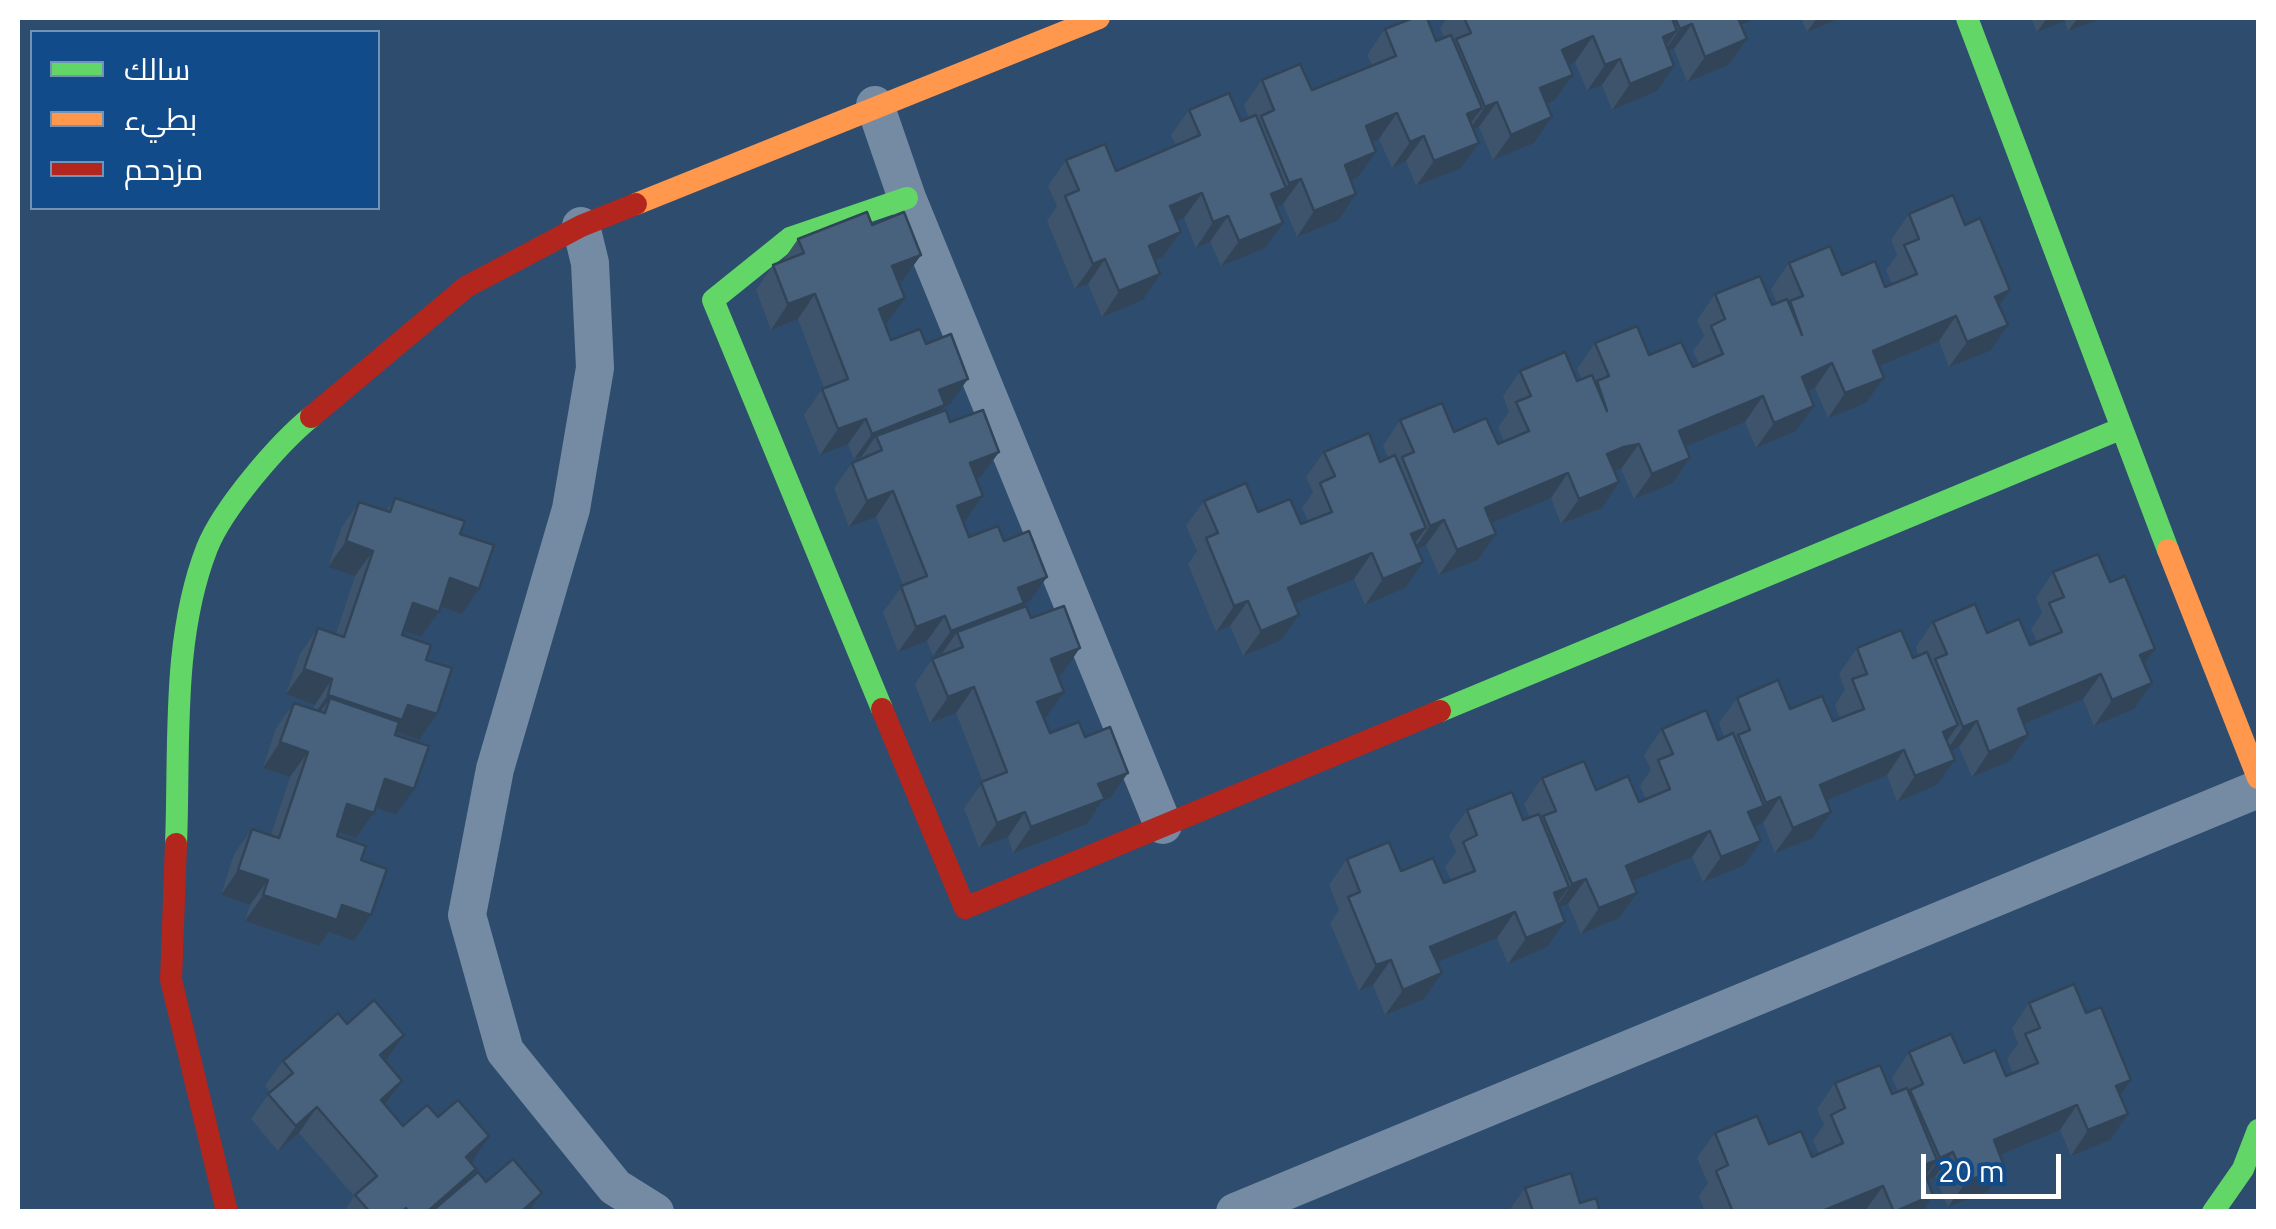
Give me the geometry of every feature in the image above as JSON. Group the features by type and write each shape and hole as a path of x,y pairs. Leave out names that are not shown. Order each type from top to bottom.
{"street":[{"path":"227,1212 171,980 184,639 208,546 282,441 466,287 581,226 1099,18"},
{"path":"1967,18 2120,429 2258,778"},
{"path":"876,106 907,198 1163,826"},
{"path":"907,198 790,238 713,300 964,908 2120,429"},
{"path":"581,226 590,263 594,368 580,456 571,510 495,769 467,915 505,1050 615,1187 655,1212"},
{"path":"1236,1212 2258,789"},
{"path":"2213,1212 2243,1169 2258,1130"}],"building":[{"path":"1413,18 1427,18 1436,41 1451,35 1482,108 1467,114 1479,143 1434,161 1424,136 1410,142 1397,113 1366,126 1376,152 1345,165 1356,194 1314,211 1301,179 1289,183 1261,116 1274,110 1262,80 1300,64 1312,90 1396,56 1385,29"},
{"path":"1464,18 1672,18 1677,31 1663,37 1674,66 1630,84 1620,59 1605,65 1593,36 1562,50 1573,75 1540,88 1552,117 1511,135 1497,102 1485,107 1456,39 1471,33"},
{"path":"1675,18 1738,18 1747,39 1705,57 1692,24 1680,29"},
{"path":"1229,93 1241,121 1256,115 1286,188 1271,194 1283,223 1239,241 1228,216 1213,222 1202,193 1170,206 1181,232 1149,246 1160,274 1119,291 1105,259 1093,264 1065,196 1079,190 1066,160 1105,144 1116,171 1200,135 1189,110"},
{"path":"1953,195 1965,225 1980,218 2010,290 1995,297 2008,325 1967,342 1956,316 1873,351 1884,378 1845,393 1832,363 1802,377 1814,406 1774,423 1763,396 1679,431 1690,458 1652,474 1639,444 1624,447 1607,454 1619,482 1579,499 1568,473 1485,508 1496,534 1457,550 1444,520 1430,526 1402,457 1414,452 1400,420 1442,403 1454,432 1486,418 1498,444 1529,431 1516,402 1531,396 1520,371 1565,352 1577,381 1592,375 1607,411 1597,381 1609,376 1595,343 1637,326 1649,355 1681,342 1693,367 1723,354 1711,326 1725,319 1715,294 1760,276 1772,305 1787,299 1802,335 1790,301 1803,296 1789,263 1830,246 1842,275 1875,261 1885,287 1917,274 1904,245 1919,239 1909,214"},
{"path":"867,212 872,225 904,212 921,255 892,266 905,298 879,309 891,340 920,329 926,344 951,334 968,379 939,390 945,405 872,434 866,419 838,429 822,389 848,379 815,294 788,304 773,265 804,253 798,239"},
{"path":"946,410 950,422 983,410 999,452 970,463 983,496 957,506 969,537 998,526 1004,541 1029,531 1047,577 1018,588 1024,603 951,631 945,616 916,627 901,586 927,576 893,491 867,501 852,463 882,450 876,436"},
{"path":"1369,433 1380,462 1395,455 1426,528 1411,534 1423,562 1383,579 1372,553 1288,588 1299,615 1261,631 1248,601 1234,606 1206,538 1218,533 1204,501 1246,483 1258,512 1290,499 1301,524 1332,512 1320,483 1335,476 1324,452"},
{"path":"395,498 465,521 460,534 494,545 479,589 450,578 439,612 413,603 402,635 431,645 426,660 452,668 437,714 408,705 402,720 328,695 332,679 304,669 318,628 344,637 373,551 346,541 359,502 390,512"},
{"path":"2098,554 2110,582 2125,576 2155,649 2140,655 2152,683 2112,700 2101,674 2018,709 2028,735 1989,752 1977,721 1963,727 1935,659 1947,654 1933,622 1975,604 1987,633 2019,619 2030,645 2062,632 2049,603 2064,597 2053,572"},
{"path":"1026,606 1031,618 1064,606 1080,648 1051,659 1064,692 1037,702 1050,733 1079,722 1085,737 1110,727 1128,773 1098,784 1105,799 1031,827 1025,812 997,823 981,782 1007,772 974,687 948,697 932,659 963,647 957,632"},
{"path":"1901,630 1913,658 1927,652 1958,725 1943,732 1955,760 1915,776 1904,750 1820,785 1831,812 1793,828 1780,797 1766,803 1738,735 1750,730 1737,698 1778,680 1790,709 1822,696 1833,721 1864,709 1852,679 1867,674 1857,648"},
{"path":"330,698 399,722 395,735 429,746 414,789 385,779 374,813 347,804 337,836 366,846 361,860 387,869 371,915 342,905 337,920 263,895 268,880 238,870 252,829 279,838 308,752 280,742 294,703 325,713"},
{"path":"1706,710 1718,740 1733,733 1764,806 1748,812 1761,841 1721,857 1710,831 1626,866 1637,893 1599,908 1586,879 1572,884 1543,816 1556,811 1542,778 1584,761 1596,790 1628,776 1639,802 1670,789 1658,760 1673,754 1662,729"},
{"path":"1512,792 1523,820 1539,814 1569,887 1554,893 1565,922 1526,938 1515,912 1430,947 1442,973 1403,990 1391,960 1376,965 1348,897 1360,892 1347,859 1389,842 1401,871 1433,858 1444,883 1475,871 1463,842 1477,835 1467,810"},
{"path":"2074,984 2086,1013 2101,1007 2131,1080 2116,1086 2128,1114 2088,1130 2077,1105 1994,1140 2004,1166 1966,1182 1953,1152 1940,1158 1910,1090 1923,1084 1909,1052 1951,1034 1964,1063 1995,1050 2006,1076 2038,1063 2025,1034 2040,1028 2029,1003"},
{"path":"374,1000 404,1035 380,1055 402,1081 381,1100 403,1126 427,1105 438,1117 458,1100 489,1136 466,1157 476,1169 427,1212 409,1212 406,1208 402,1212 370,1212 355,1195 377,1176 317,1107 296,1126 268,1094 293,1073 283,1061 338,1013 347,1024"},
{"path":"1880,1065 1892,1094 1907,1088 1937,1160 1922,1166 1933,1195 1894,1212 1883,1186 1820,1212 1733,1212 1716,1171 1728,1165 1715,1133 1757,1116 1769,1144 1801,1131 1812,1157 1843,1143 1831,1115 1845,1108 1835,1083"},
{"path":"513,1159 542,1193 521,1212 431,1212 478,1172 486,1182"},
{"path":"1571,1173 1580,1203 1596,1198 1600,1212 1533,1212 1525,1188"}],"traffic: fast":[{"path":"1967,18 2168,550"},
{"path":"882,709 713,300 790,238 907,198"},
{"path":"176,844 182,657 195,583 225,514 268,460 311,417"},
{"path":"1440,711 2120,429"},
{"path":"2213,1212 2243,1169 2258,1130"}],"traffic: slow":[{"path":"636,204 1099,18"},
{"path":"2168,550 2258,778"}],"traffic: jam":[{"path":"311,417 466,287 581,226 636,204"},
{"path":"882,709 965,908 1440,711"},
{"path":"176,844 171,980 227,1212"}]}
